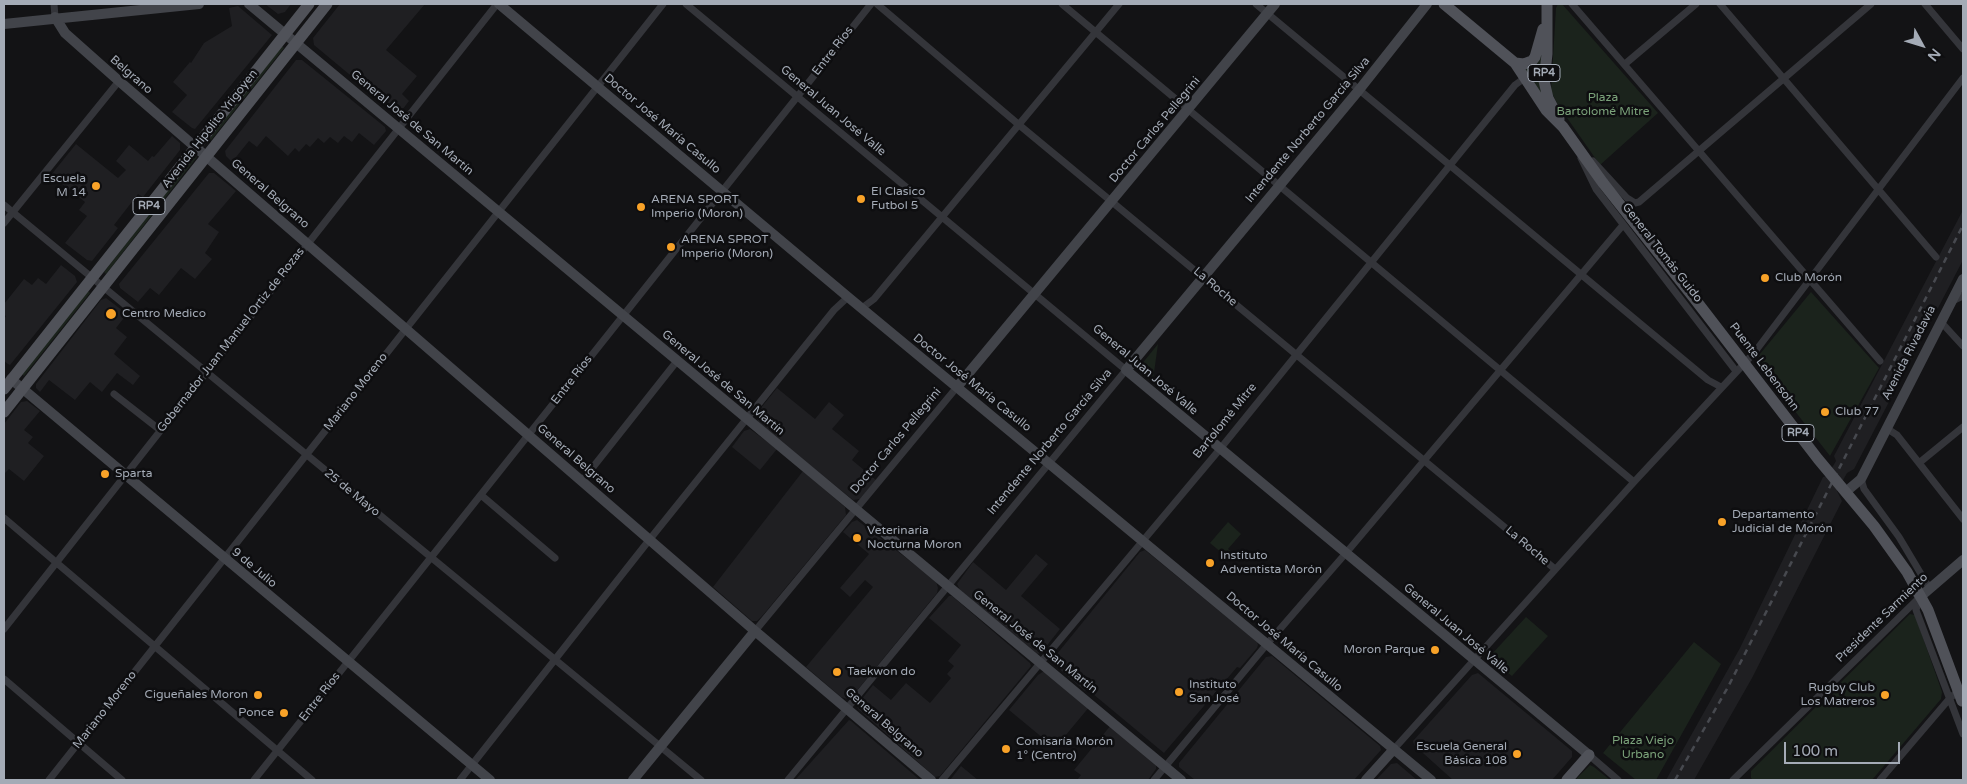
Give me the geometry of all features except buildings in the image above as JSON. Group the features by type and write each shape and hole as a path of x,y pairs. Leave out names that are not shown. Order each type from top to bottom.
{"main road":[{"name":"Avenida Hipólito Yrigoyen","path":"4,389 8,376 91,278 309,4"},
{"name":"Avenida Hipólito Yrigoyen","path":"4,412 327,4"},
{"name":"General Tomás Guido","path":"1444,4 1516,63 1546,110 1563,127 1603,183"},
{"path":"1516,63 1524,64 1532,61 1535,57 1547,9"},
{"name":"RP4","path":"1547,9 1548,54 1544,87 1563,127"},
{"name":"Puente Lebensohn","path":"1603,183 1794,429 1874,526 1907,572 1928,610 1962,696"},
{"path":"1567,780 1589,755"}],"street":[{"path":"54,4 55,18"},
{"path":"4,24 199,4"},
{"name":"General José de San Martín","path":"249,4 297,42 498,212 1181,780"},
{"name":"Doctor José María Casullo","path":"498,4 1431,780"},
{"name":"Gobernador Juan Manuel Ortiz de Rozas","path":"4,629 398,128 498,4"},
{"name":"Mariano Moreno","path":"49,780 663,4"},
{"name":"General Juan José Valle","path":"686,4 1618,780"},
{"name":"Entre Ríos","path":"254,780 871,4"},
{"name":"La Roche","path":"877,4 1018,124 1555,569"},
{"path":"1062,4 1634,482"},
{"path":"862,308 874,299 1119,4"},
{"path":"1256,4 1708,380 1721,387"},
{"name":"Doctor Carlos Pellegrini","path":"633,780 855,509 1275,4"},
{"name":"Intendente Norberto García Silva","path":"788,780 1048,462 1359,90 1427,4"},
{"path":"1572,4 1880,361"},
{"path":"1625,64 1696,4"},
{"path":"1720,4 1936,257"},
{"path":"1699,152 1871,4"},
{"path":"1925,4 1963,49"},
{"name":"Belgrano","path":"55,18 65,33 206,155"},
{"name":"Bartolomé Mitre","path":"942,780 1220,449 1514,85 1526,77"},
{"path":"1366,780 1555,569 1740,368 1880,190 1963,78"},
{"path":"4,223 119,81"},
{"name":"General Tomás Guido","path":"1576,146 1592,160 1627,198 1635,203 1644,199 1699,152"},
{"name":"General Tomás Guido","path":"1576,146 1590,180 1623,225 1740,368"},
{"name":"General Belgrano","path":"206,155 931,780"},
{"name":"25 de Mayo","path":"4,205 701,780"},
{"path":"1154,780 1623,225"},
{"name":"Avenida Rivadavia","path":"1848,490 1861,478 1963,279"},
{"path":"1952,301 1963,296"},
{"path":"460,780 746,419 834,310 848,297"},
{"path":"1941,322 1963,346"},
{"path":"582,481 677,361"},
{"path":"1740,368 1815,459 1848,490 1877,527 1920,597 1953,685 1962,696 1950,698 1880,780"},
{"name":"9 de Julio","path":"8,376 490,780"},
{"path":"114,394 160,430"},
{"path":"1919,462 1963,427"},
{"path":"1886,428 1897,435 1963,519"},
{"path":"1861,478 1866,492 1899,537 1930,589"},
{"path":"481,495 555,558"},
{"path":"4,518 312,780"},
{"name":"Presidente Sarmiento","path":"1737,779 1920,597 1963,560"},
{"path":"1920,597 1916,610 1963,734"},
{"path":"4,679 122,780"},
{"name":"General Juan José Valle","path":"1611,774 1623,780"}],"shaded area":[{"path":"265,4 291,4 285,12 278,14"},
{"path":"340,4 425,4 386,50 417,76 402,94 409,101 399,114 314,45 313,38"},
{"path":"238,6 272,35 195,129 192,128 172,112 187,95 173,82 191,63 204,43 232,26 229,8"},
{"path":"296,60 302,60 385,127 386,131 374,145 359,133 352,142 344,136 338,143 330,137 324,143 318,138 310,147 306,144 299,152 295,148 288,156 266,136 257,147 249,141 232,162 226,156 225,151"},
{"path":"172,136 180,143 180,150 143,197 138,194 114,225 118,228 92,261 87,260 65,243 87,216 79,210 85,202 51,175 76,144 118,178 126,170 116,161 129,145 148,161 152,156 154,157"},
{"path":"209,173 214,173 236,191 208,224 219,232 205,253 212,259 195,279 181,268 159,295 150,288 138,302 120,288 119,284"},
{"path":"1963,210 1963,260 1854,469 1847,473 1837,491 1842,501 1752,678 1694,780 1666,780 1740,648 1823,477 1827,476 1836,461 1834,456"},
{"path":"61,265 75,276 77,282 10,365 8,364 4,361 4,319 6,316 4,315 4,304 24,279 32,285 38,278 46,284"},
{"path":"106,298 127,314 116,328 127,337 114,354 140,376 133,385 117,373 102,392 90,382 75,400 49,380 40,392 36,388 36,384 101,300"},
{"path":"777,388 815,419 829,402 844,415 832,429 859,451 852,460 876,480 860,499 853,500 758,423 756,414"},
{"path":"27,401 40,411 24,430 33,437 28,443 44,456 24,481 9,469 4,474 4,424 21,402"},
{"path":"750,429 777,449 760,470 732,447 744,431"},
{"path":"803,471 845,507 846,515 763,615 757,621 752,621 713,587"},
{"path":"857,520 936,581 938,588 937,593 850,699 847,699 841,697 806,667 873,587 865,580 850,597 840,588 869,554 843,532 852,522"},
{"path":"1145,550 1257,642 1258,645 1240,668 1237,667 1164,753 1087,689 1085,691 1055,665 1052,660 1140,552"},
{"path":"1036,554 1048,564 1021,596 1060,629 1041,653 1037,654 960,590 957,584 973,562 1006,590"},
{"path":"949,596 952,596 1030,663 1031,666 940,776 935,777 858,709 857,705 873,685 891,700 906,683 930,703 951,678 947,674 954,666 948,661 961,645 929,618"},
{"path":"1272,656 1380,746 1381,750 1354,780 1195,780 1179,767 1179,763 1266,657"},
{"path":"1044,671 1090,706 1055,748 1009,710 1038,675"},
{"path":"1478,673 1572,751 1572,757 1552,780 1453,780 1414,745 1413,741 1472,675"},
{"path":"849,720 851,721 920,780 795,780"},
{"path":"1111,725 1156,765 1156,769 1148,780 1077,780 1081,775 1074,770"},
{"path":"1397,763 1417,780 1376,780 1391,764"},
{"path":"961,766 978,780 950,780"}],"green space":[{"name":"Plaza Bartolomé Mitre","path":"1558,4 1562,4 1658,113 1600,165 1558,105 1551,91 1556,8"},
{"path":"1543,40 1546,101 1522,67"},
{"path":"282,46 284,48 208,144 206,142"},
{"path":"195,155 197,157 106,274 104,272"},
{"path":"88,291 90,293 24,376 22,374"},
{"name":"Club 77","path":"1811,292 1879,368 1830,456 1755,360"},
{"path":"1158,344 1153,380 1142,371 1141,365"},
{"path":"1228,522 1241,534 1228,549 1234,554 1229,559 1210,543"},
{"name":"Rugby Club Los Matreros","path":"1910,614 1915,615 1942,692 1941,699 1872,780 1753,780 1751,778 1751,771"},
{"path":"1526,617 1548,636 1512,676 1490,660 1491,655"},
{"name":"Plaza Viejo Urbano","path":"1694,642 1721,664 1656,780 1636,780 1603,753"},
{"path":"1590,765 1594,767 1610,780 1575,780"}],"railway":[{"path":"1675,780 1728,687 1963,225"}],"place":[{"name":"Escuela M 14","path":"96,186"},
{"name":"El Clasico Futbol 5","path":"861,199"},
{"name":"ARENA SPORT Imperio (Moron)","path":"641,207"},
{"name":"ARENA SPROT Imperio (Moron)","path":"671,247"},
{"name":"Club Morón","path":"1765,278"},
{"name":"Centro Medico","path":"111,314"},
{"name":"Club 77","path":"1825,412"},
{"name":"Sparta","path":"105,474"},
{"name":"Departamento Judicial de Morón","path":"1722,522"},
{"name":"Veterinaria Nocturna Moron","path":"857,538"},
{"name":"Instituto Adventista Morón","path":"1210,563"},
{"name":"Moron Parque","path":"1435,650"},
{"name":"Taekwon do","path":"837,672"},
{"name":"Instituto San José","path":"1179,692"},
{"name":"Cigueñales Moron","path":"258,695"},
{"name":"Rugby Club Los Matreros","path":"1885,695"},
{"name":"Ponce","path":"284,713"},
{"name":"Comisaría Morón 1° (Centro)","path":"1006,749"},
{"name":"Escuela General Básica 108","path":"1517,754"}]}
